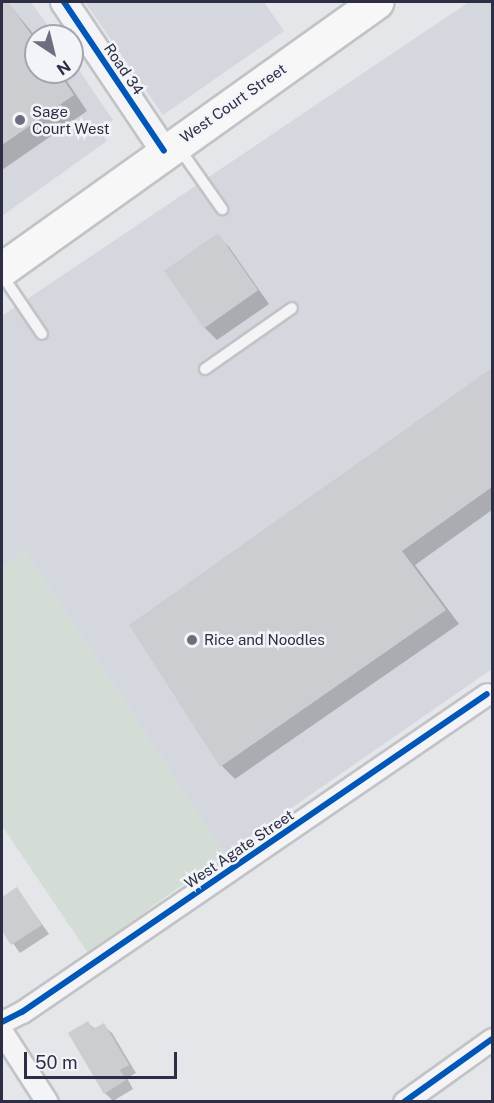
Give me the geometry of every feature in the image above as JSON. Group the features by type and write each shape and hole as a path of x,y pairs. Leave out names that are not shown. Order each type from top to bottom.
{"main road":[{"name":"West Court Street","path":"2,269 170,147 377,2"}],"street":[{"name":"Road 34","path":"64,2 170,147"},
{"name":"West Agate Street","path":"2,1022 22,1012 488,693"},
{"path":"2,1032 47,1101"},
{"path":"404,1101 492,1039"}],"lane":[{"path":"170,147 222,210"},
{"path":"2,275 42,334"},
{"path":"205,369 292,308"}],"shaded area":[{"path":"2,2 31,2 47,24 24,24 24,84 84,84 84,78 113,120 99,129 107,141 2,216"},
{"path":"85,2 264,2 284,31 163,115"},
{"path":"469,2 492,2 492,669 225,854 25,551 2,567 2,316"},
{"path":"25,550 225,854 88,953 2,826 2,567"}],"building":[{"name":"Sage Court West","path":"2,2 8,2 24,24 24,84 66,84 74,95 2,145"},
{"path":"218,233 258,290 204,328 164,271"},
{"path":"492,368 492,487 402,551 446,610 220,767 129,625"},
{"path":"17,887 42,925 11,945 2,931 2,897"},
{"path":"88,1021 93,1029 104,1023 129,1065 120,1070 126,1080 104,1094 68,1033"}],"cycle path":[{"path":"64,2 164,151"},
{"path":"2,1022 22,1012 487,694"},
{"path":"404,1102 492,1039"}],"place":[{"name":"Sage Court West","path":"20,120"},
{"name":"Rice and Noodles","path":"192,640"}]}
